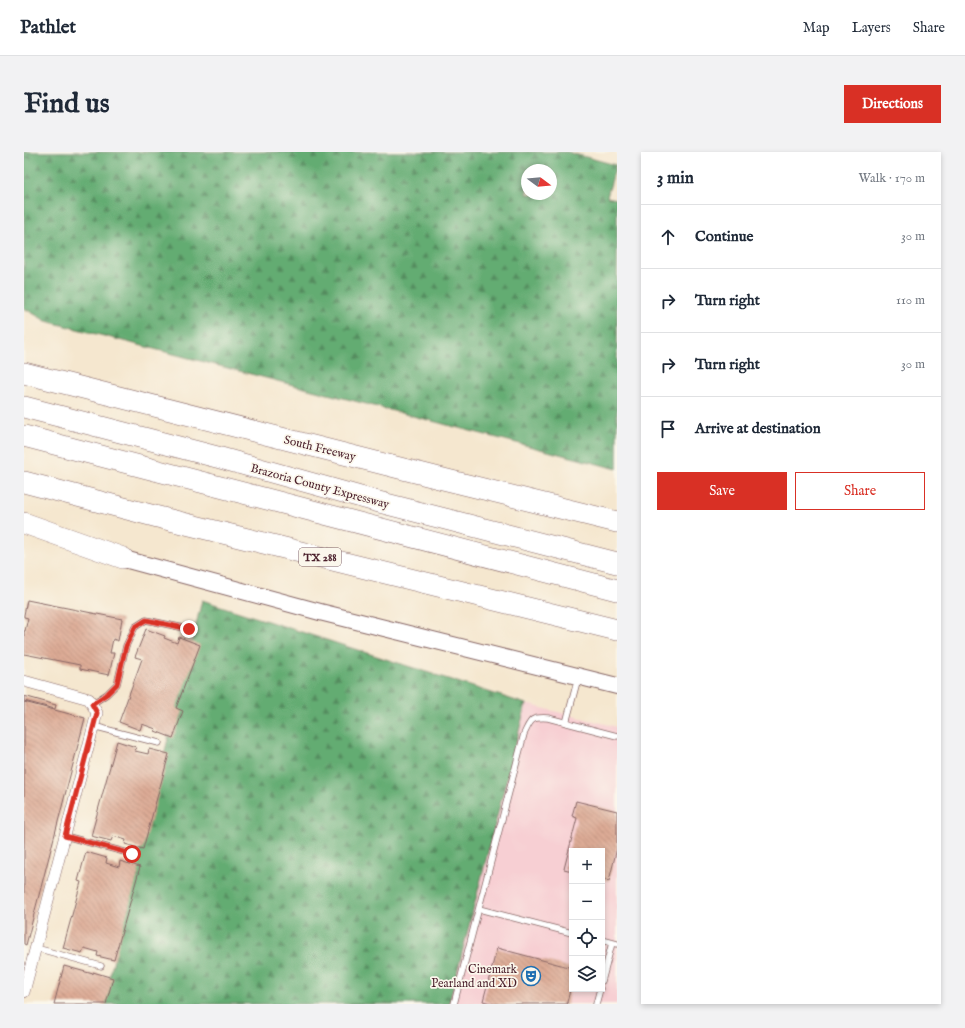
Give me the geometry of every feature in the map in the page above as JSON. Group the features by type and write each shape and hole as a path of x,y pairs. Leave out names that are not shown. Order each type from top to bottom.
{"highway":[{"path":"24,361 225,424"},
{"name":"South Freeway","path":"24,373 617,522"},
{"name":"Brazoria County Expressway","path":"24,407 217,457 375,501 617,563"},
{"path":"24,436 617,590"},
{"name":"TX 288","path":"24,482 165,519 617,630"},
{"path":"24,523 123,558"}],"main road":[{"path":"24,533 123,558 320,612 617,686"}],"street":[{"path":"24,681 89,699 97,713 36,948 26,974 24,992"}],"lane":[{"path":"92,704 107,694 117,684 126,646 135,627 146,620 189,629"},
{"path":"566,722 578,676"},
{"path":"454,1004 524,734 530,721 538,717 548,718 617,736"},
{"path":"93,726 159,743"},
{"path":"65,836 132,854"},
{"path":"479,909 569,932"},
{"path":"605,972 614,944"},
{"path":"36,948 101,966"},
{"path":"596,1004 599,992"}],"shaded area":[{"path":"526,704 617,727 617,1004 449,1004"}],"green space":[{"path":"24,152 567,152 616,165 607,197 617,199 617,469 46,321 24,308"},
{"path":"202,600 526,704 449,1004 103,1004"}],"building":[{"path":"27,600 122,619 118,641 113,639 110,653 114,653 109,675 80,669 80,665 24,654 24,631 28,618 24,617 24,615"},
{"path":"146,629 165,636 164,638 177,643 179,637 200,645 176,708 183,711 173,738 155,731 156,729 142,724 140,730 119,722 142,659 135,657"},
{"path":"24,696 56,705 55,709 24,701"},
{"path":"24,702 85,718 26,945 24,944"},
{"path":"117,741 136,747 135,751 148,754 149,749 169,754 143,849 125,844 126,840 113,836 111,841 91,836"},
{"path":"576,801 617,811 617,848 609,881 605,880 605,848 569,848 577,818 572,816"},
{"path":"569,849 569,870 564,869"},
{"path":"86,852 107,858 106,863 119,867 120,861 140,867 114,960 97,956 98,952 84,948 82,953 63,948 81,882 78,881"},
{"name":"Cinemark Pearland and XD","path":"497,948 569,967 570,992 567,1002 568,1004 494,1004 483,1001"},
{"path":"64,966 113,978 106,1004 54,1004"}],"place":[{"name":"Cinemark Pearland and XD","path":"531,976"}],"route":[{"path":"132,854 65,836 97,713 92,704 107,694 117,684 126,646 135,627 146,620 189,629"}]}
